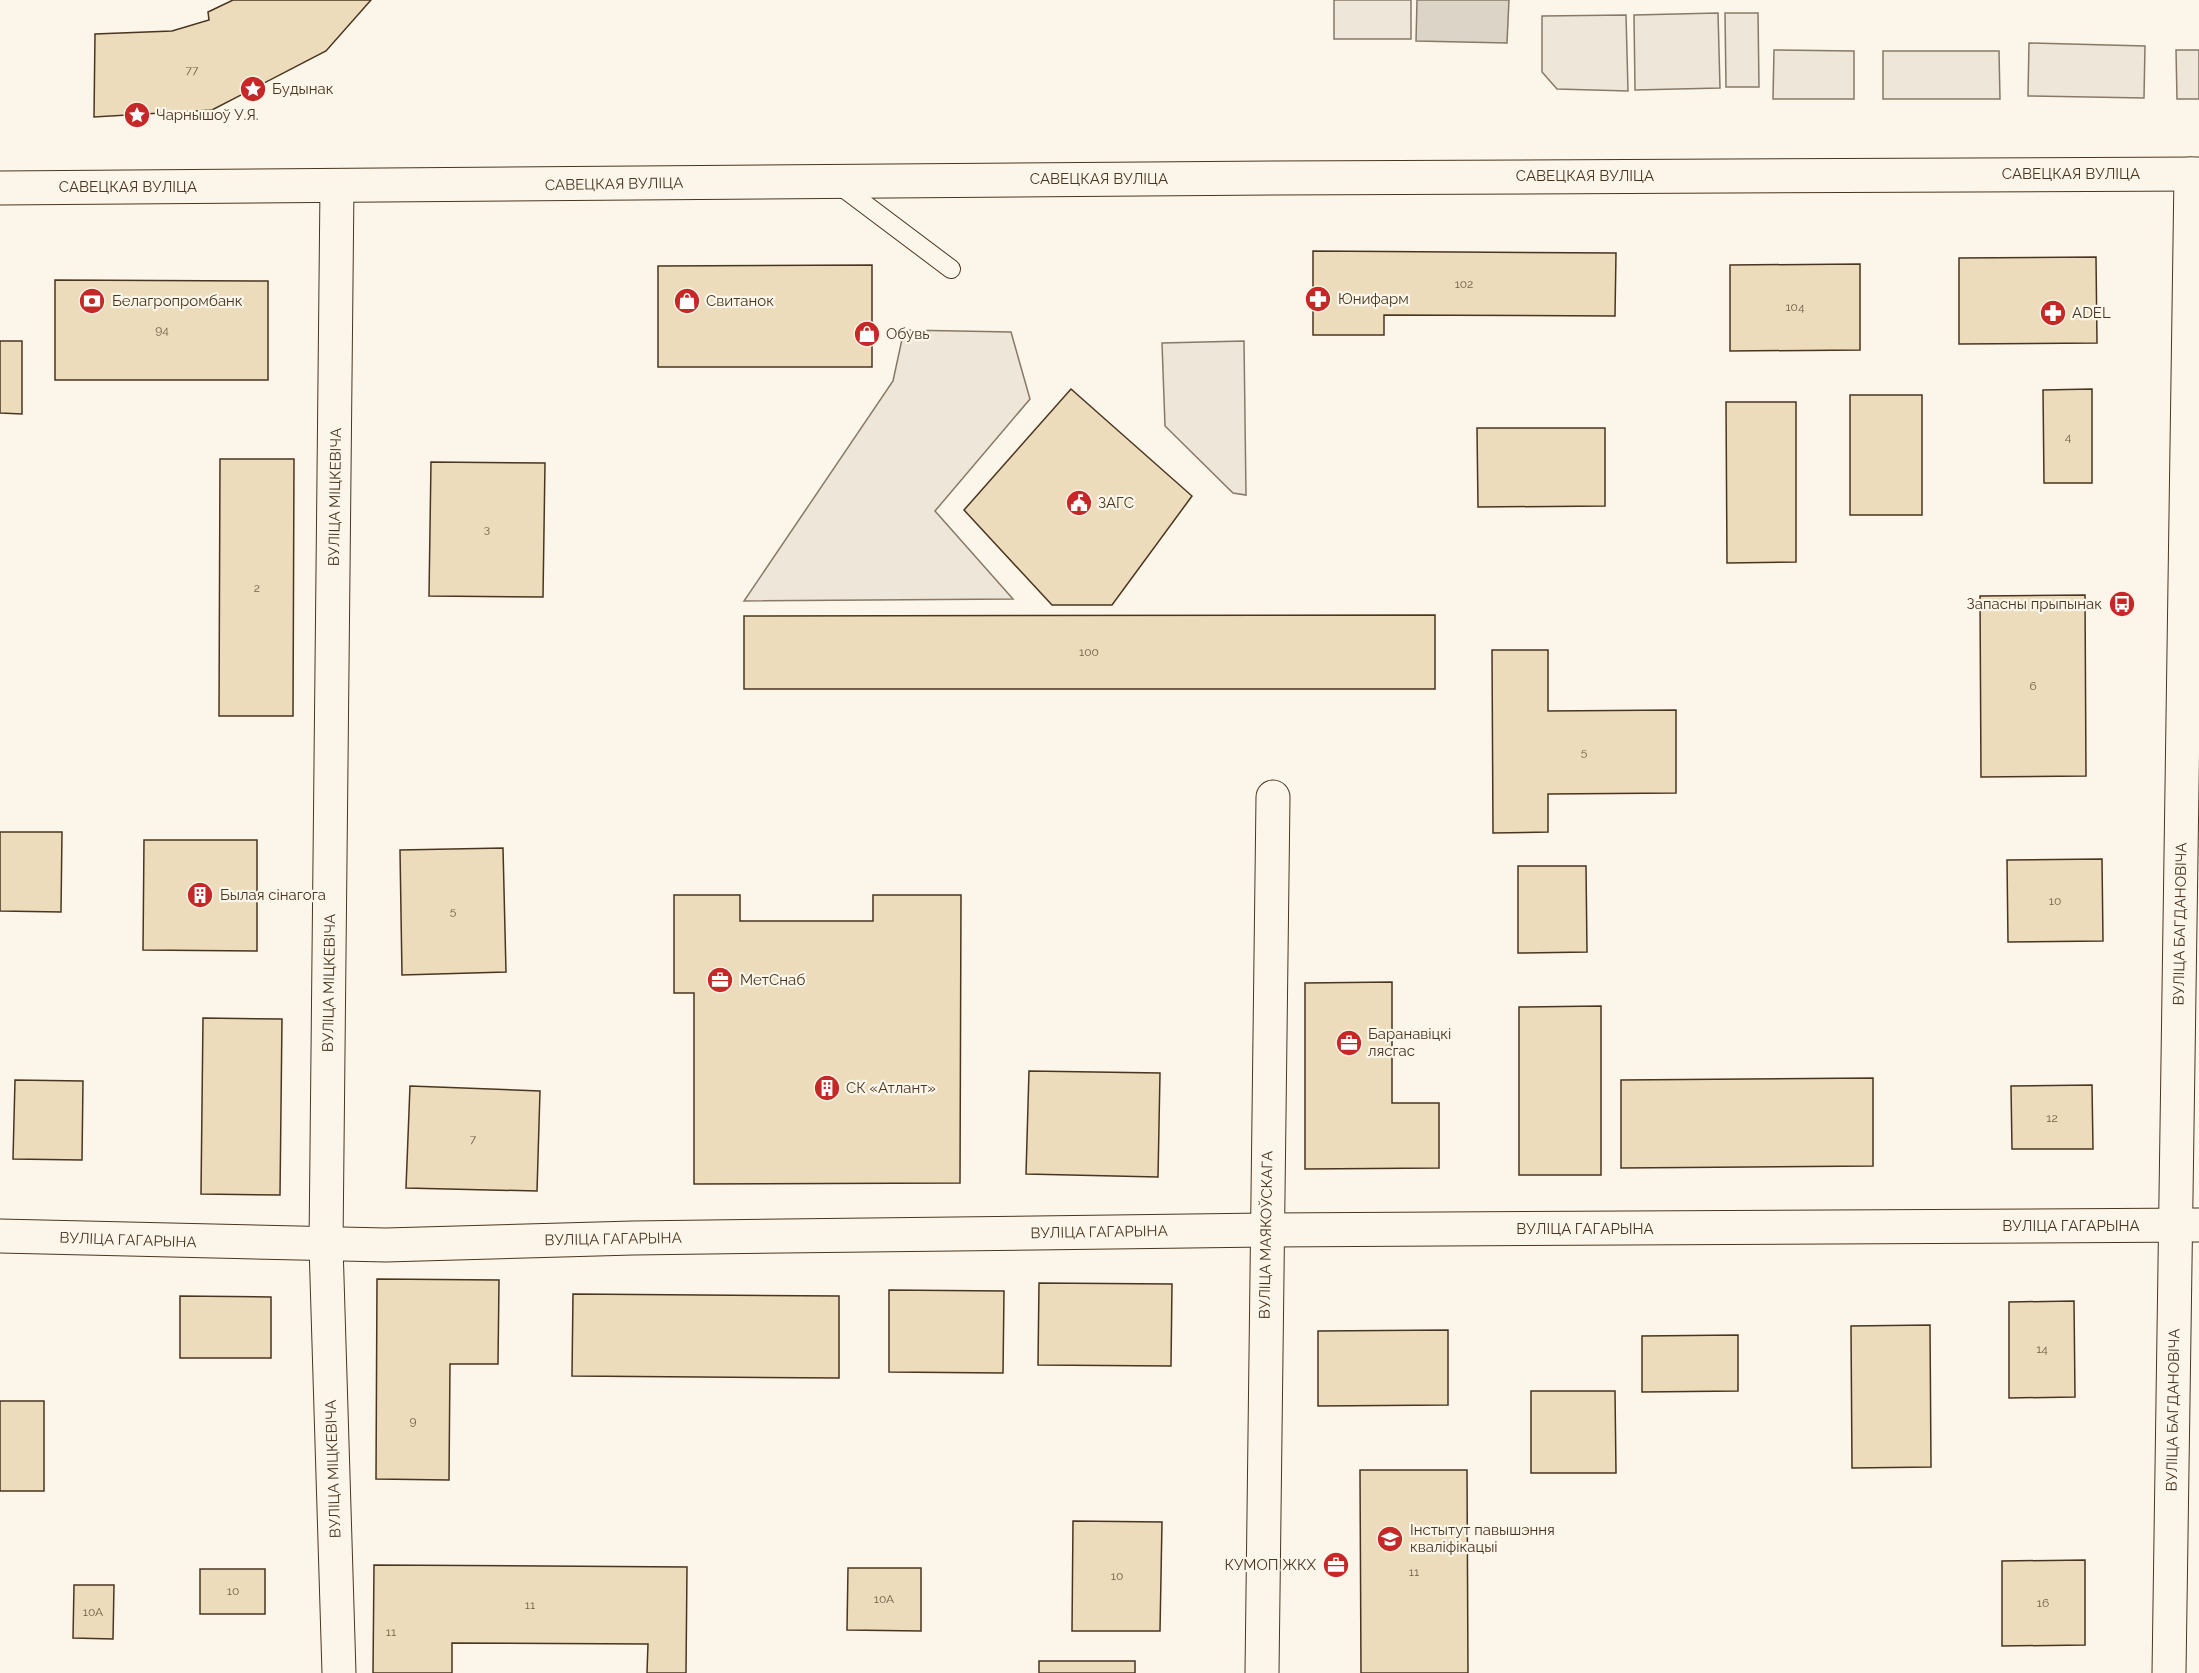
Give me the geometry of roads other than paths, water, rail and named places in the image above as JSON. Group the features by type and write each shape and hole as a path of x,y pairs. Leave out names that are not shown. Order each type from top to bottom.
{"street":[{"name":"САВЕЦКАЯ ВУЛІЦА","path":"0,188 2195,174"},
{"name":"ВУЛІЦА БАГДАНОВІЧА","path":"2169,1673 2187,1225 2195,174"},
{"name":"ВУЛІЦА МІЦКЕВІЧА","path":"337,186 326,1245 339,1673"},
{"name":"ВУЛІЦА МАЯКОЎСКАГА","path":"1262,1673 1273,797"},
{"name":"ВУЛІЦА ГАГАРЫНА","path":"0,1236 326,1245 633,1238 1266,1230 2187,1225"}],"lane":[{"path":"834,182 951,269"}],"place":[{"name":"Будынак","path":"253,89"},
{"name":"Чарнышоў У.Я.","path":"137,115"},
{"name":"Юнифарм","path":"1318,299"},
{"name":"Белагропромбанк","path":"92,301"},
{"name":"Свитанок","path":"687,301"},
{"name":"ADEL","path":"2053,313"},
{"name":"Обувь","path":"867,334"},
{"name":"ЗАГС","path":"1079,503"},
{"name":"Запасны прыпынак","path":"2122,604"},
{"name":"Былая сінагога","path":"200,895"},
{"name":"МетСнаб","path":"720,980"},
{"name":"Баранавіцкі лясгас","path":"1349,1043"},
{"name":"СК «Атлант»","path":"827,1088"},
{"name":"Інстытут павышэння кваліфікацыі","path":"1390,1539"},
{"name":"КУМОП ЖКХ","path":"1336,1565"}]}
